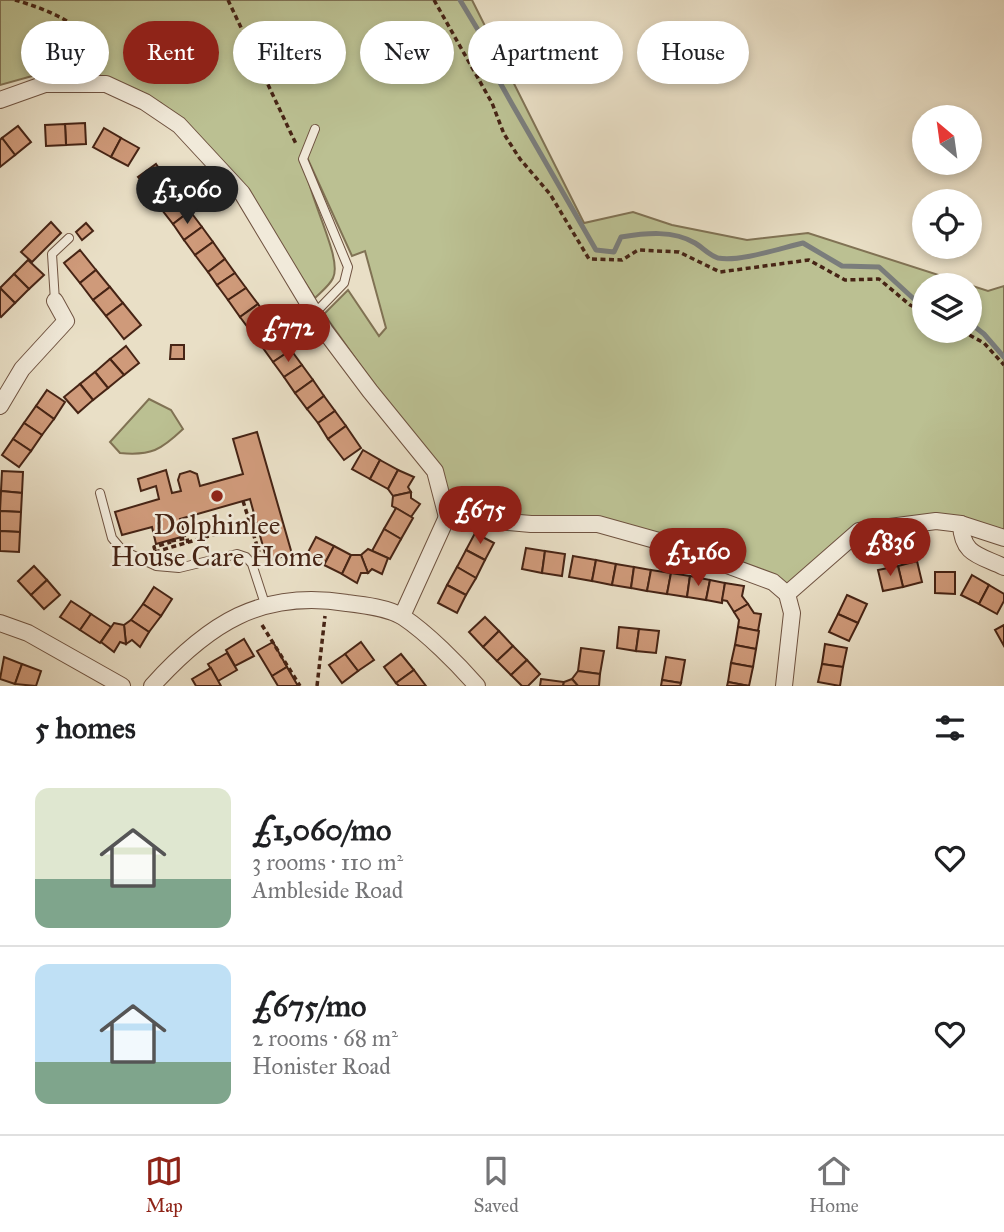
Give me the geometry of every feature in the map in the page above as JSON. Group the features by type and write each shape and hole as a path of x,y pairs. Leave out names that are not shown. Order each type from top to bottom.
{"street":[{"path":"0,100 45,84"},
{"path":"106,84 145,102 179,125 242,193 315,313 370,391 435,471 447,517 402,616"},
{"path":"0,406 22,369 66,321 55,301"},
{"path":"447,517 531,524 598,524 728,564 773,582 787,594 792,614 784,686"},
{"path":"787,594 859,531 936,521 961,524 1004,538"},
{"path":"961,524 961,541 967,549 1004,567"},
{"path":"152,686 204,635 261,605 291,600 327,600 402,616 477,686"},
{"path":"0,622 28,633 122,686"}],"lane":[{"path":"315,129 303,159 348,267 344,283 315,313"},
{"path":"55,301 52,254 69,238"},
{"path":"100,493 112,538 122,550 156,566 179,568 237,554 246,557 256,577 261,605"}],"path":[{"path":"15,0 50,11 66,21"},
{"path":"228,0 303,159"},
{"path":"434,0 492,103 505,134 520,159 551,194 589,259 622,260 638,250 679,252 720,272 809,260 845,280 879,279 912,306"},
{"path":"982,342 1004,365"},
{"path":"243,501 266,574 256,577"},
{"path":"146,561 149,554 250,524"},
{"path":"154,547 187,538 188,542"},
{"path":"317,686 327,600"},
{"path":"261,605 263,627 300,686"}],"green space":[{"path":"0,0 472,0 483,21 468,21 468,84 514,84 584,223 633,212 672,225 747,240 808,233 932,273 912,273 912,343 982,343 982,289 988,291 1004,286 1004,538 961,524 859,531 787,594 613,530 447,517 435,471 324,314 348,290 379,336 386,328 365,251 352,256 305,153 309,184 333,254 335,268 332,281 315,298 246,191 196,138 161,103 109,82 109,21 21,21 21,79 0,85"},
{"path":"149,399 171,410 183,429 155,450 120,453 110,442"}],"building":[{"path":"85,123 86,144 66,145 65,124"},
{"path":"65,124 66,145 46,146 45,125"},
{"path":"18,126 31,142 15,155 2,138"},
{"path":"104,128 121,138 111,157 93,147"},
{"path":"2,138 15,155 0,167 0,140"},
{"path":"121,138 139,148 128,166 111,157"},
{"path":"156,164 168,181 151,193 138,177"},
{"path":"168,181 180,197 162,210 151,193"},
{"path":"180,197 190,211 173,224 162,210"},
{"path":"190,211 202,227 184,240 173,224"},
{"path":"51,222 61,233 32,262 21,252"},
{"path":"86,223 93,231 82,240 76,232"},
{"path":"202,227 213,242 195,255 184,240"},
{"path":"213,242 225,259 208,272 195,255"},
{"path":"80,250 96,270 80,283 64,263"},
{"path":"225,259 235,273 217,285 208,272"},
{"path":"28,260 44,275 29,289 14,274"},
{"path":"96,270 110,287 93,300 80,283"},
{"path":"235,273 246,288 228,300 217,285"},
{"path":"14,274 29,289 15,303 0,288"},
{"path":"110,287 123,303 106,316 93,300"},
{"path":"0,288 15,303 1,317 0,316"},
{"path":"246,288 258,304 240,317 228,300"},
{"path":"123,303 141,325 124,339 106,316"},
{"path":"258,304 269,320 252,333 240,317"},
{"path":"269,320 281,336 263,348 252,333"},
{"path":"281,336 291,350 273,362 263,348"},
{"path":"171,345 184,345 184,359 170,359"},
{"path":"126,346 139,363 124,375 110,359"},
{"path":"291,350 302,365 284,377 273,362"},
{"path":"110,359 124,375 108,388 95,372"},
{"path":"302,365 313,380 295,393 284,377"},
{"path":"95,372 108,388 93,400 80,384"},
{"path":"313,380 324,396 307,409 295,393"},
{"path":"80,384 93,400 78,413 64,397"},
{"path":"47,390 65,402 54,419 36,406"},
{"path":"324,396 335,411 318,423 307,409"},
{"path":"36,406 54,419 42,435 24,423"},
{"path":"335,411 346,426 328,439 318,423"},
{"path":"24,423 42,435 31,451 13,439"},
{"path":"346,426 361,448 344,460 328,439"},
{"name":"Dolphinlee House Care Home","path":"257,432 292,554 267,561 250,499 180,519 185,536 156,544 152,527 122,535 115,512 159,499 156,486 141,491 138,479 166,470 172,493 181,491 178,480 180,474 190,471 197,474 200,486 243,474 233,439"},
{"path":"13,439 31,451 19,467 2,455"},
{"path":"363,450 380,460 370,479 352,469"},
{"path":"380,460 398,470 388,489 370,479"},
{"path":"398,470 414,477 408,487 411,492 393,496 388,489"},
{"path":"2,471 23,472 22,493 1,491"},
{"path":"1,491 22,493 21,512 0,511"},
{"path":"411,492 411,498 420,504 411,517 392,506 393,496"},
{"path":"396,508 413,518 401,539 384,529"},
{"path":"0,511 21,512 20,532 0,531"},
{"path":"384,529 401,539 390,559 372,551"},
{"path":"0,531 20,532 19,552 0,551"},
{"path":"475,533 494,543 485,560 466,550"},
{"path":"316,537 334,546 324,565 306,556"},
{"path":"334,546 351,555 342,574 324,565"},
{"path":"526,548 545,551 542,573 522,569"},
{"path":"368,549 388,558 382,574 372,569 368,573 361,555"},
{"path":"466,550 485,560 476,578 457,567"},
{"path":"545,551 565,554 562,576 542,573"},
{"path":"351,555 361,555 368,573 361,573 357,583 342,574"},
{"path":"573,556 596,560 592,581 569,577"},
{"path":"596,560 616,564 612,585 592,581"},
{"path":"917,561 922,582 903,587 898,566"},
{"path":"616,564 634,567 631,588 612,585"},
{"path":"34,566 47,580 31,595 18,581"},
{"path":"898,566 903,587 883,591 878,570"},
{"path":"457,567 476,578 466,595 447,585"},
{"path":"634,567 651,570 647,591 631,588"},
{"path":"651,570 671,573 667,594 647,591"},
{"path":"935,572 955,572 955,594 935,593"},
{"path":"671,573 690,576 687,597 667,594"},
{"path":"972,575 989,585 979,604 961,595"},
{"path":"690,576 710,580 706,600 687,597"},
{"path":"47,580 60,595 44,609 31,595"},
{"path":"710,580 725,583 722,603 706,600"},
{"path":"725,583 744,586 742,596 748,604 734,612 727,601 722,600"},
{"path":"447,585 466,595 457,613 438,603"},
{"path":"989,585 1004,594 1004,601 997,614 979,604"},
{"path":"154,587 172,599 161,616 143,604"},
{"path":"847,595 867,604 858,623 838,614"},
{"path":"71,601 91,614 80,630 60,617"},
{"path":"143,604 161,616 149,632 131,620"},
{"path":"748,604 754,613 761,614 758,631 738,627 739,620 734,612"},
{"path":"91,614 111,627 100,643 80,630"},
{"path":"838,614 858,623 849,641 829,632"},
{"path":"485,617 499,631 483,647 469,632"},
{"path":"131,620 149,632 140,647 132,640 126,644 124,625"},
{"path":"114,623 124,625 126,644 120,642 114,652 101,642"},
{"path":"1004,625 1004,646 995,630"},
{"path":"619,627 639,629 636,651 617,648"},
{"path":"738,627 759,631 756,649 735,645"},
{"path":"639,629 659,631 656,653 636,651"},
{"path":"499,631 513,646 497,661 483,647"},
{"path":"244,639 254,656 235,666 226,650"},
{"path":"273,642 287,667 272,676 257,651"},
{"path":"361,642 374,660 358,671 345,654"},
{"path":"825,644 847,648 843,667 822,664"},
{"path":"735,645 756,649 753,667 731,663"},
{"path":"513,646 527,660 511,675 497,661"},
{"path":"581,648 604,651 600,674 578,671"},
{"path":"227,653 237,670 218,681 208,664"},
{"path":"345,654 358,671 342,683 329,665"},
{"path":"401,654 414,670 396,683 384,667"},
{"path":"4,657 22,664 15,684 0,679"},
{"path":"666,657 685,660 681,683 662,680"},
{"path":"527,660 540,674 528,686 522,686 511,675"},
{"path":"731,663 753,667 749,686 728,682"},
{"path":"22,664 41,671 36,686 15,684"},
{"path":"822,664 843,667 840,686 818,682"},
{"path":"287,667 298,686 278,686 272,676"},
{"path":"211,668 221,686 196,686 192,679"},
{"path":"414,670 426,686 399,686 396,683"},
{"path":"578,671 600,674 599,686 578,686 572,679"},
{"path":"541,679 564,682 563,686 540,686"},
{"path":"572,679 578,686 563,686 564,682"},
{"path":"662,680 681,683 680,686 661,686"},
{"path":"728,682 749,686 727,686"}],"waterway":[{"path":"460,0 481,35 489,63 596,250 614,252 621,237 650,234 678,236 695,243 715,257 727,259 803,243 842,266 879,267 912,297"},
{"path":"982,332 1004,357"}],"place":[{"name":"Dolphinlee House Care Home","path":"217,496"}]}
